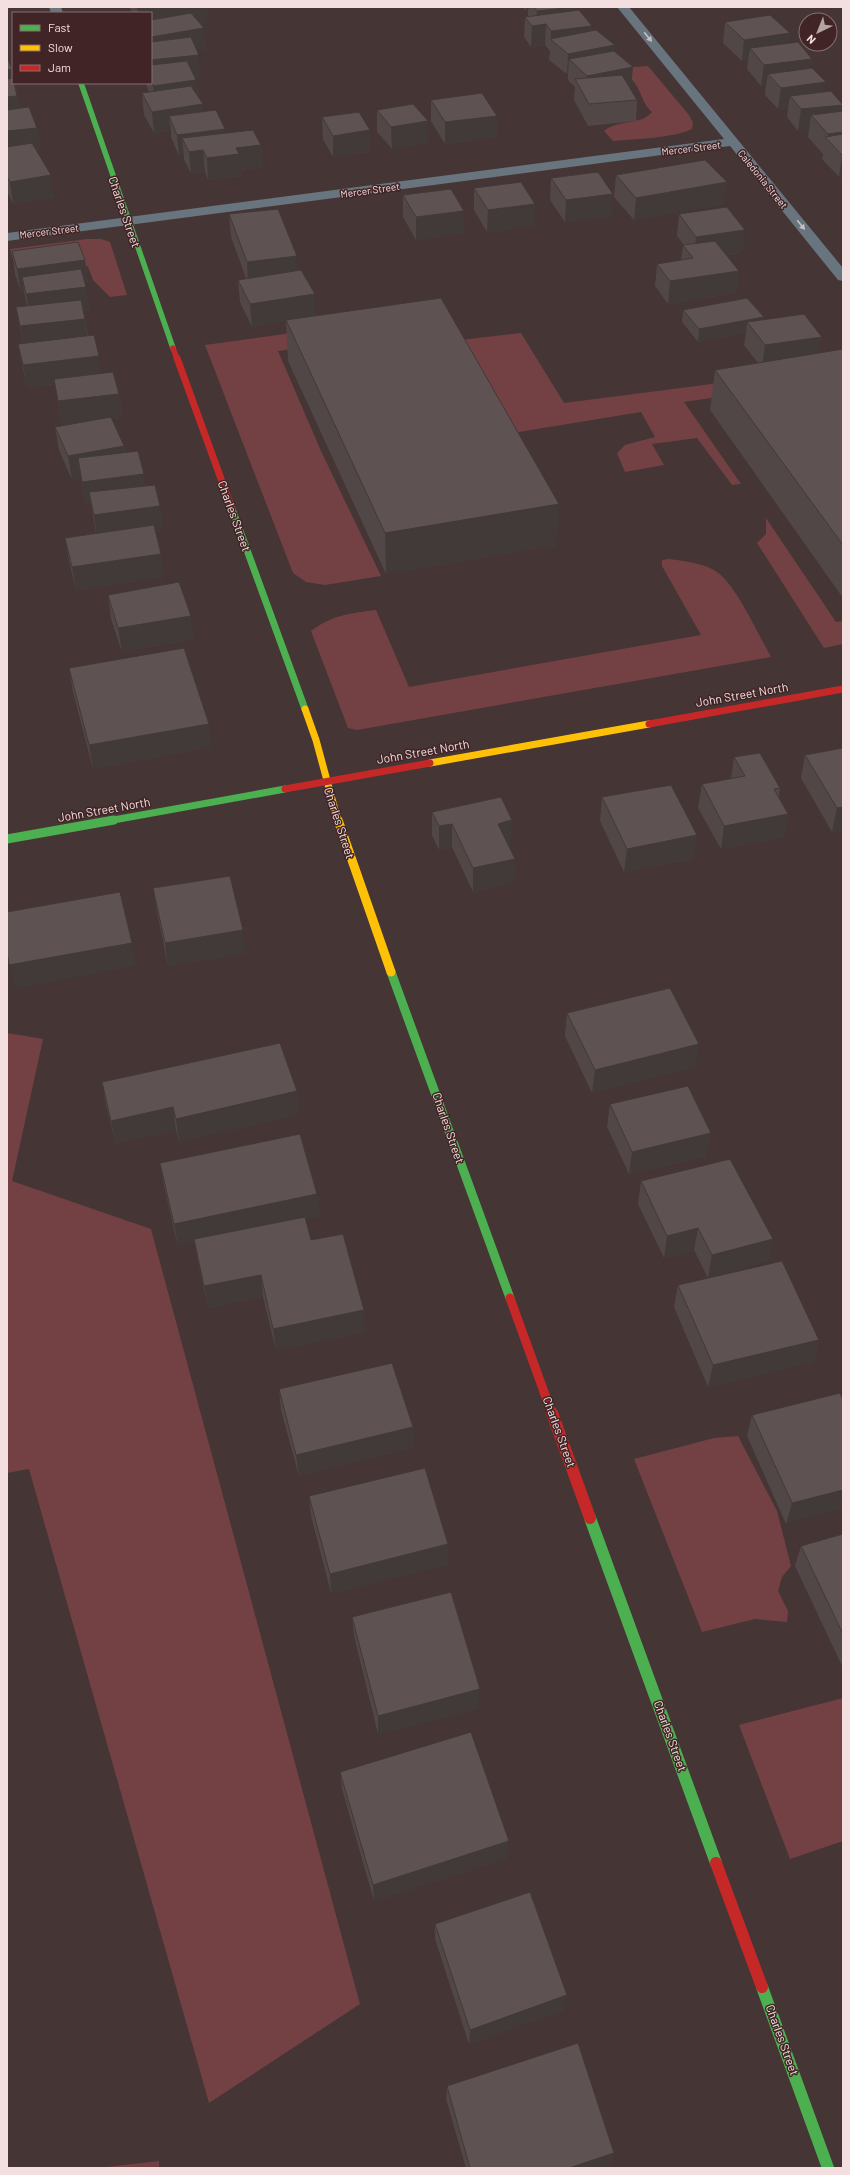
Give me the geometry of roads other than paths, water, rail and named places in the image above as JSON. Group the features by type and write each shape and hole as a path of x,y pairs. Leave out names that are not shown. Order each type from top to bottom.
{"street":[{"name":"Caledonia Street","path":"623,7 843,277"},
{"name":"Charles Street","path":"80,84 127,222 316,740 326,782 367,908 828,2168"},
{"name":"Mercer Street","path":"7,237 733,142"},
{"name":"John Street North","path":"7,839 843,689"}]}
